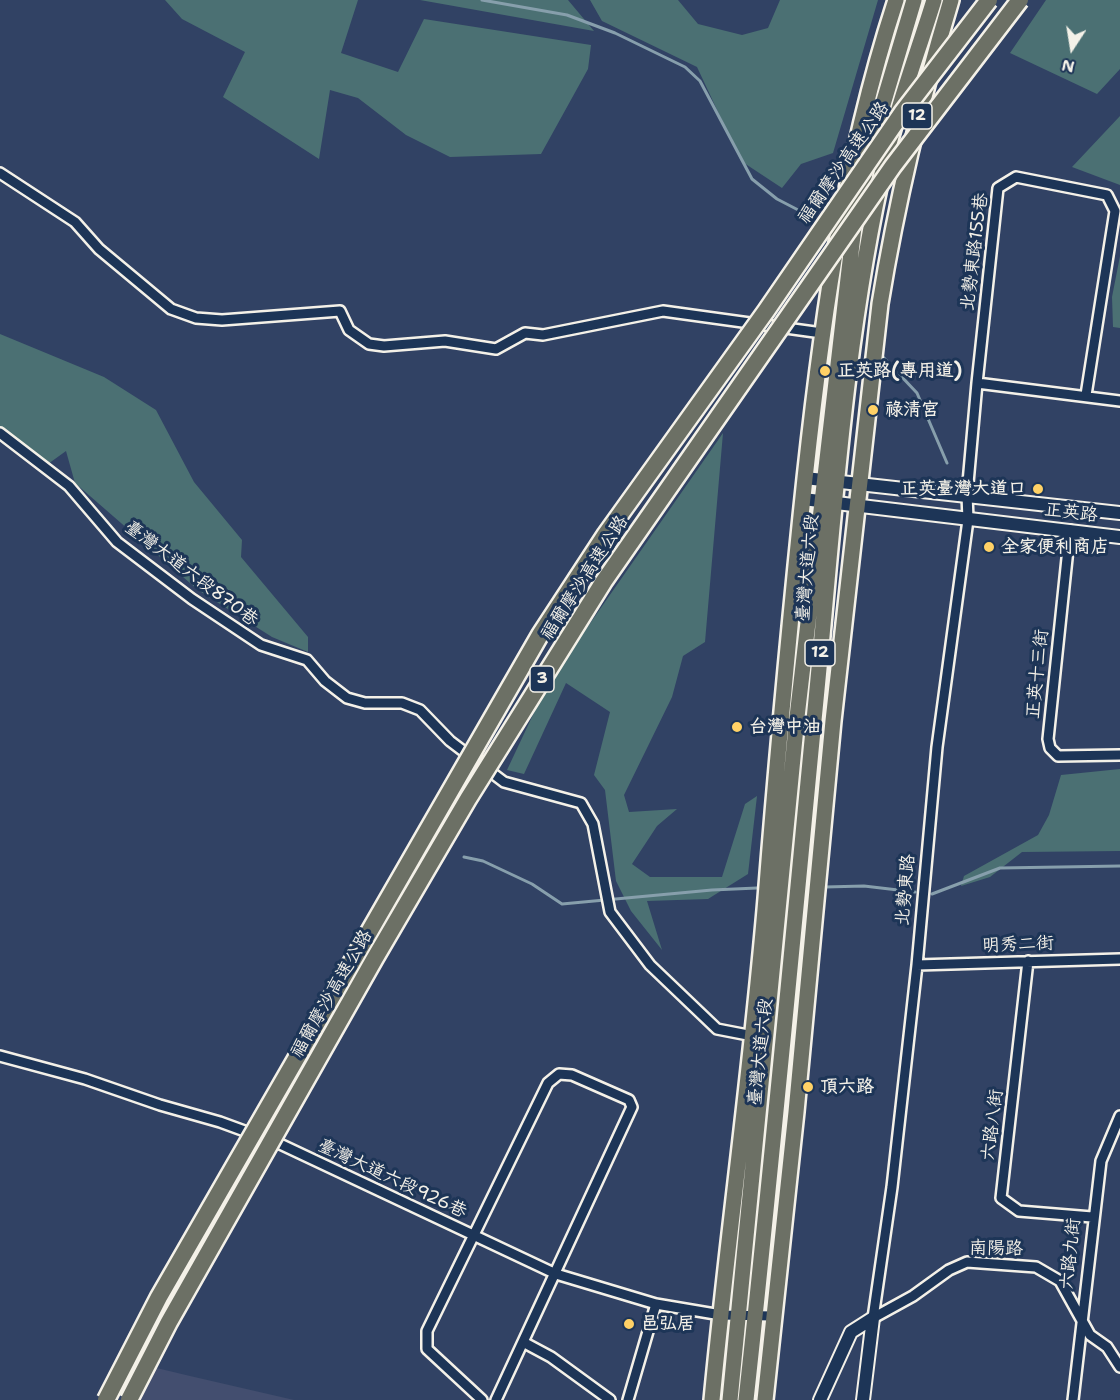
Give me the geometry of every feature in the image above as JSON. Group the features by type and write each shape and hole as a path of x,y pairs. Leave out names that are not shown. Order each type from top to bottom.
{"highway":[{"name":"福爾摩沙高速公路","path":"106,1400 159,1297 540,635 606,534 766,311 902,113 989,0"},
{"name":"福爾摩沙高速公路","path":"129,1400 170,1322 375,958 468,799 604,581 893,165 1020,0"}],"main road":[{"name":"臺灣大道六段","path":"712,1400 753,1036 781,714 822,333 836,235 885,34 896,0"},
{"name":"臺灣大道六段","path":"830,481 854,226 870,148 914,0"},
{"name":"臺灣大道六段","path":"730,1400 830,481 870,230 887,152 934,0"},
{"name":"12","path":"765,1400 772,1316 796,1112 833,721 880,304 891,235 920,105 951,0"},
{"name":"臺灣大道六段","path":"746,1400 756,1316 827,502"}],"street":[{"path":"0,172 75,222 99,249 171,309 196,318 222,320 340,311 349,330 369,344 384,346 445,341 496,349 525,333 543,335 663,311 822,333"},
{"name":"北勢東路155巷","path":"976,384 998,188 1016,177 1107,195 1115,211 1086,395"},
{"path":"976,384 1086,395 1120,401"},
{"name":"北勢東路","path":"863,1400 892,1187 918,965 937,747 968,520 967,494 976,384"},
{"name":"臺灣大道六段870巷","path":"0,434 69,486 117,542 192,599 261,645 307,660 325,681 346,698 365,703 402,703 420,710 450,741 504,782 581,803 593,824 609,907 650,965 717,1029 753,1036"},
{"name":"正英路","path":"805,478 967,494 1120,513"},
{"name":"正英路","path":"803,498 1120,537"},
{"name":"正英十三街","path":"1070,530 1048,739 1050,748 1058,756 1120,754"},
{"name":"明秀二街","path":"918,965 1120,959"},
{"name":"六路八街","path":"1028,961 1001,1198 1019,1211 1092,1217"},
{"name":"臺灣大道六段926巷","path":"0,1056 85,1079 160,1105 220,1122 279,1144 556,1274 656,1304 720,1315 772,1316"},
{"path":"482,1400 448,1372 427,1349 425,1339 548,1083 559,1074 572,1075 629,1100 632,1107 496,1400"},
{"name":"六路九街","path":"1073,1400 1092,1217 1101,1161 1120,1116"},
{"name":"南陽路","path":"873,1318 913,1296 949,1270 967,1262 1036,1267 1060,1281 1090,1335 1107,1347 1120,1367"},
{"path":"628,1400 656,1304"},
{"path":"820,1400 851,1332 873,1318"},
{"path":"523,1342 551,1357 610,1400"}],"shaded area":[{"path":"140,1364 190,1376 294,1400 120,1400"}],"green space":[{"path":"165,0 358,0 341,53 398,72 424,19 591,45 588,69 541,154 450,157 406,135 358,98 330,90 319,159 223,97 245,52 182,19"},
{"path":"420,0 568,0 594,31"},
{"path":"590,0 678,0 698,24 742,35 768,28 780,0 878,0 833,153 801,164 782,188 741,161 697,67 602,21"},
{"path":"1046,0 1120,0 1120,69 1097,94 1010,53"},
{"path":"1120,116 1120,185 1072,167"},
{"path":"1120,256 1120,328 1113,327 1112,297"},
{"path":"0,334 104,377 156,410 194,482 242,540 241,557 308,637 308,652 272,637 198,590 75,483 66,451 48,464 0,431"},
{"path":"723,433 705,642 683,656 672,697 624,795 629,812 677,809 657,826 632,864 650,877 722,877 745,804 757,796 748,874 708,899 647,901 662,950 631,911 616,881 605,790 594,775 610,712 566,683 524,774 507,770 547,685"},
{"path":"1120,769 1120,851 1022,852 990,877 961,886 964,876 1038,835 1049,815 1061,775"}],"waterway":[{"path":"482,0 567,15 615,33 685,67 700,81 752,179 777,199 804,213"},
{"path":"883,357 917,393 947,463"},
{"path":"464,857 483,861 532,884 562,904 757,888"},
{"path":"932,894 1000,868 1120,866"},
{"path":"825,887 864,886 915,892"}],"place":[{"name":"正英路(專用道)","path":"825,371"},
{"name":"祿清宮","path":"873,410"},
{"name":"正英臺灣大道口","path":"1038,489"},
{"name":"全家便利商店","path":"989,547"},
{"name":"台灣中油","path":"737,727"},
{"name":"頂六路","path":"808,1087"},
{"name":"邑弘居","path":"629,1324"}]}
